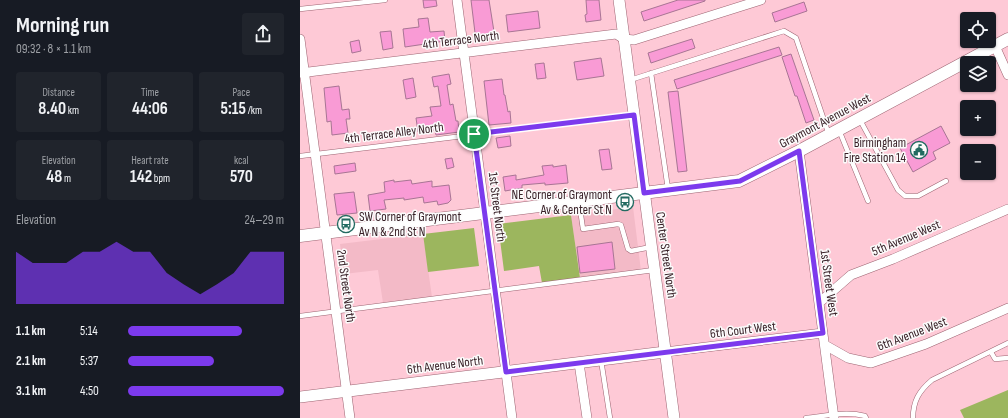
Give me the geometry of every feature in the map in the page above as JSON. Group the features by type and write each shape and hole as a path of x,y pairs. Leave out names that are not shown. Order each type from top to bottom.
{"main road":[{"name":"Graymont Avenue West","path":"996,45 1008,39"},
{"name":"Graymont Avenue West","path":"300,236 740,181 991,48"}],"street":[{"name":"1st Street North","path":"457,0 512,418"},
{"name":"Center Street North","path":"619,0 674,418"},
{"name":"4th Terrace North","path":"302,73 616,34 624,38 634,40 761,0"},
{"name":"2nd Street North","path":"300,39 302,73 326,233 350,418"},
{"path":"996,48 1008,75"},
{"name":"1st Street West","path":"799,151 834,416"},
{"name":"5th Avenue West","path":"820,302 851,275 893,259 1008,209"},
{"name":"6th Avenue West","path":"824,345 848,358 871,363 926,344 1008,308"},
{"name":"6th Court West","path":"665,352 823,333"},
{"name":"6th Avenue North","path":"300,397 665,352"},
{"path":"579,363 587,418"}],"lane":[{"path":"300,9 385,0"},
{"path":"630,80 784,31 796,38 834,132 868,201"},
{"path":"651,73 668,190"},
{"name":"4th Terrace Alley North","path":"300,156 634,115"},
{"path":"860,118 898,190 905,196 918,196 946,180"},
{"path":"579,201 583,229 618,224 621,225 628,249 631,251 651,247"},
{"path":"300,316 654,270"},
{"path":"913,418 913,410 916,399 922,388 932,380 1008,344"},
{"path":"991,352 995,359 1008,358"},
{"path":"601,360 610,418"},
{"path":"806,418 858,414 865,416 866,418"}],"shaded area":[{"path":"633,207 641,271 580,278 571,215"},
{"path":"423,234 432,297 383,303 378,270 344,274 340,244"}],"green space":[{"path":"571,215 580,278 542,283 539,266 504,271 498,224"},
{"path":"474,228 479,266 428,272 423,234"},
{"path":"1008,390 1008,418 964,418 960,410"}],"building":[{"path":"423,0 436,0 437,6 424,8"},
{"path":"471,0 489,0 495,38 476,41"},
{"path":"586,0 599,0 601,20 586,22"},
{"path":"678,0 705,1 644,21 641,12"},
{"path":"804,2 807,11 775,22 772,13"},
{"path":"538,11 540,28 508,32 506,15"},
{"path":"428,18 430,32 444,31 445,41 405,47 403,29 419,27 418,19"},
{"path":"391,31 393,48 383,50 380,32"},
{"path":"692,39 695,48 651,63 648,53"},
{"path":"359,40 361,51 352,53 350,42"},
{"path":"779,47 782,55 677,89 674,80"},
{"path":"791,54 814,120 806,123 782,57"},
{"path":"601,58 604,76 577,80 574,62"},
{"path":"544,63 546,78 537,79 535,64"},
{"path":"449,74 451,84 447,85 450,105 453,104 456,121 458,121 459,132 436,135 435,130 418,132 416,118 432,116 430,107 441,106 438,86 434,87 432,77"},
{"path":"413,78 416,97 406,99 403,80"},
{"path":"502,79 508,112 510,111 511,123 489,125 484,81"},
{"path":"339,86 342,110 349,109 350,119 346,119 348,133 332,135 331,121 327,122 324,88"},
{"path":"678,91 687,171 678,172 668,92"},
{"name":"Birmingham Fire Station 14","path":"941,126 950,143 933,152 936,159 913,172 900,148"},
{"path":"510,136 511,146 498,148 496,138"},
{"path":"609,149 612,169 602,170 599,150"},
{"path":"452,158 454,167 447,169 445,159"},
{"path":"355,163 356,171 335,174 334,166"},
{"path":"553,165 553,167 566,165 568,183 522,185 522,188 505,191 503,177 516,175 516,180 544,175 542,166"},
{"path":"394,180 394,182 411,180 412,184 432,181 432,187 449,185 451,200 448,203 438,205 437,201 424,203 423,197 404,200 404,198 384,200 386,209 370,211 368,195 385,192 384,182"},
{"path":"354,192 357,213 337,215 334,194"},
{"path":"612,242 615,269 580,273 577,247"}],"place":[{"name":"Birmingham Fire Station 14","path":"919,150"},
{"name":"NE Corner of Graymont Av & Center St N","path":"625,202"},
{"name":"SW Corner of Graymont Av N & 2nd St N","path":"346,224"}],"route":[{"path":"634,115 644,193 740,181 799,151 823,333 506,372 474,134 634,115"}]}
